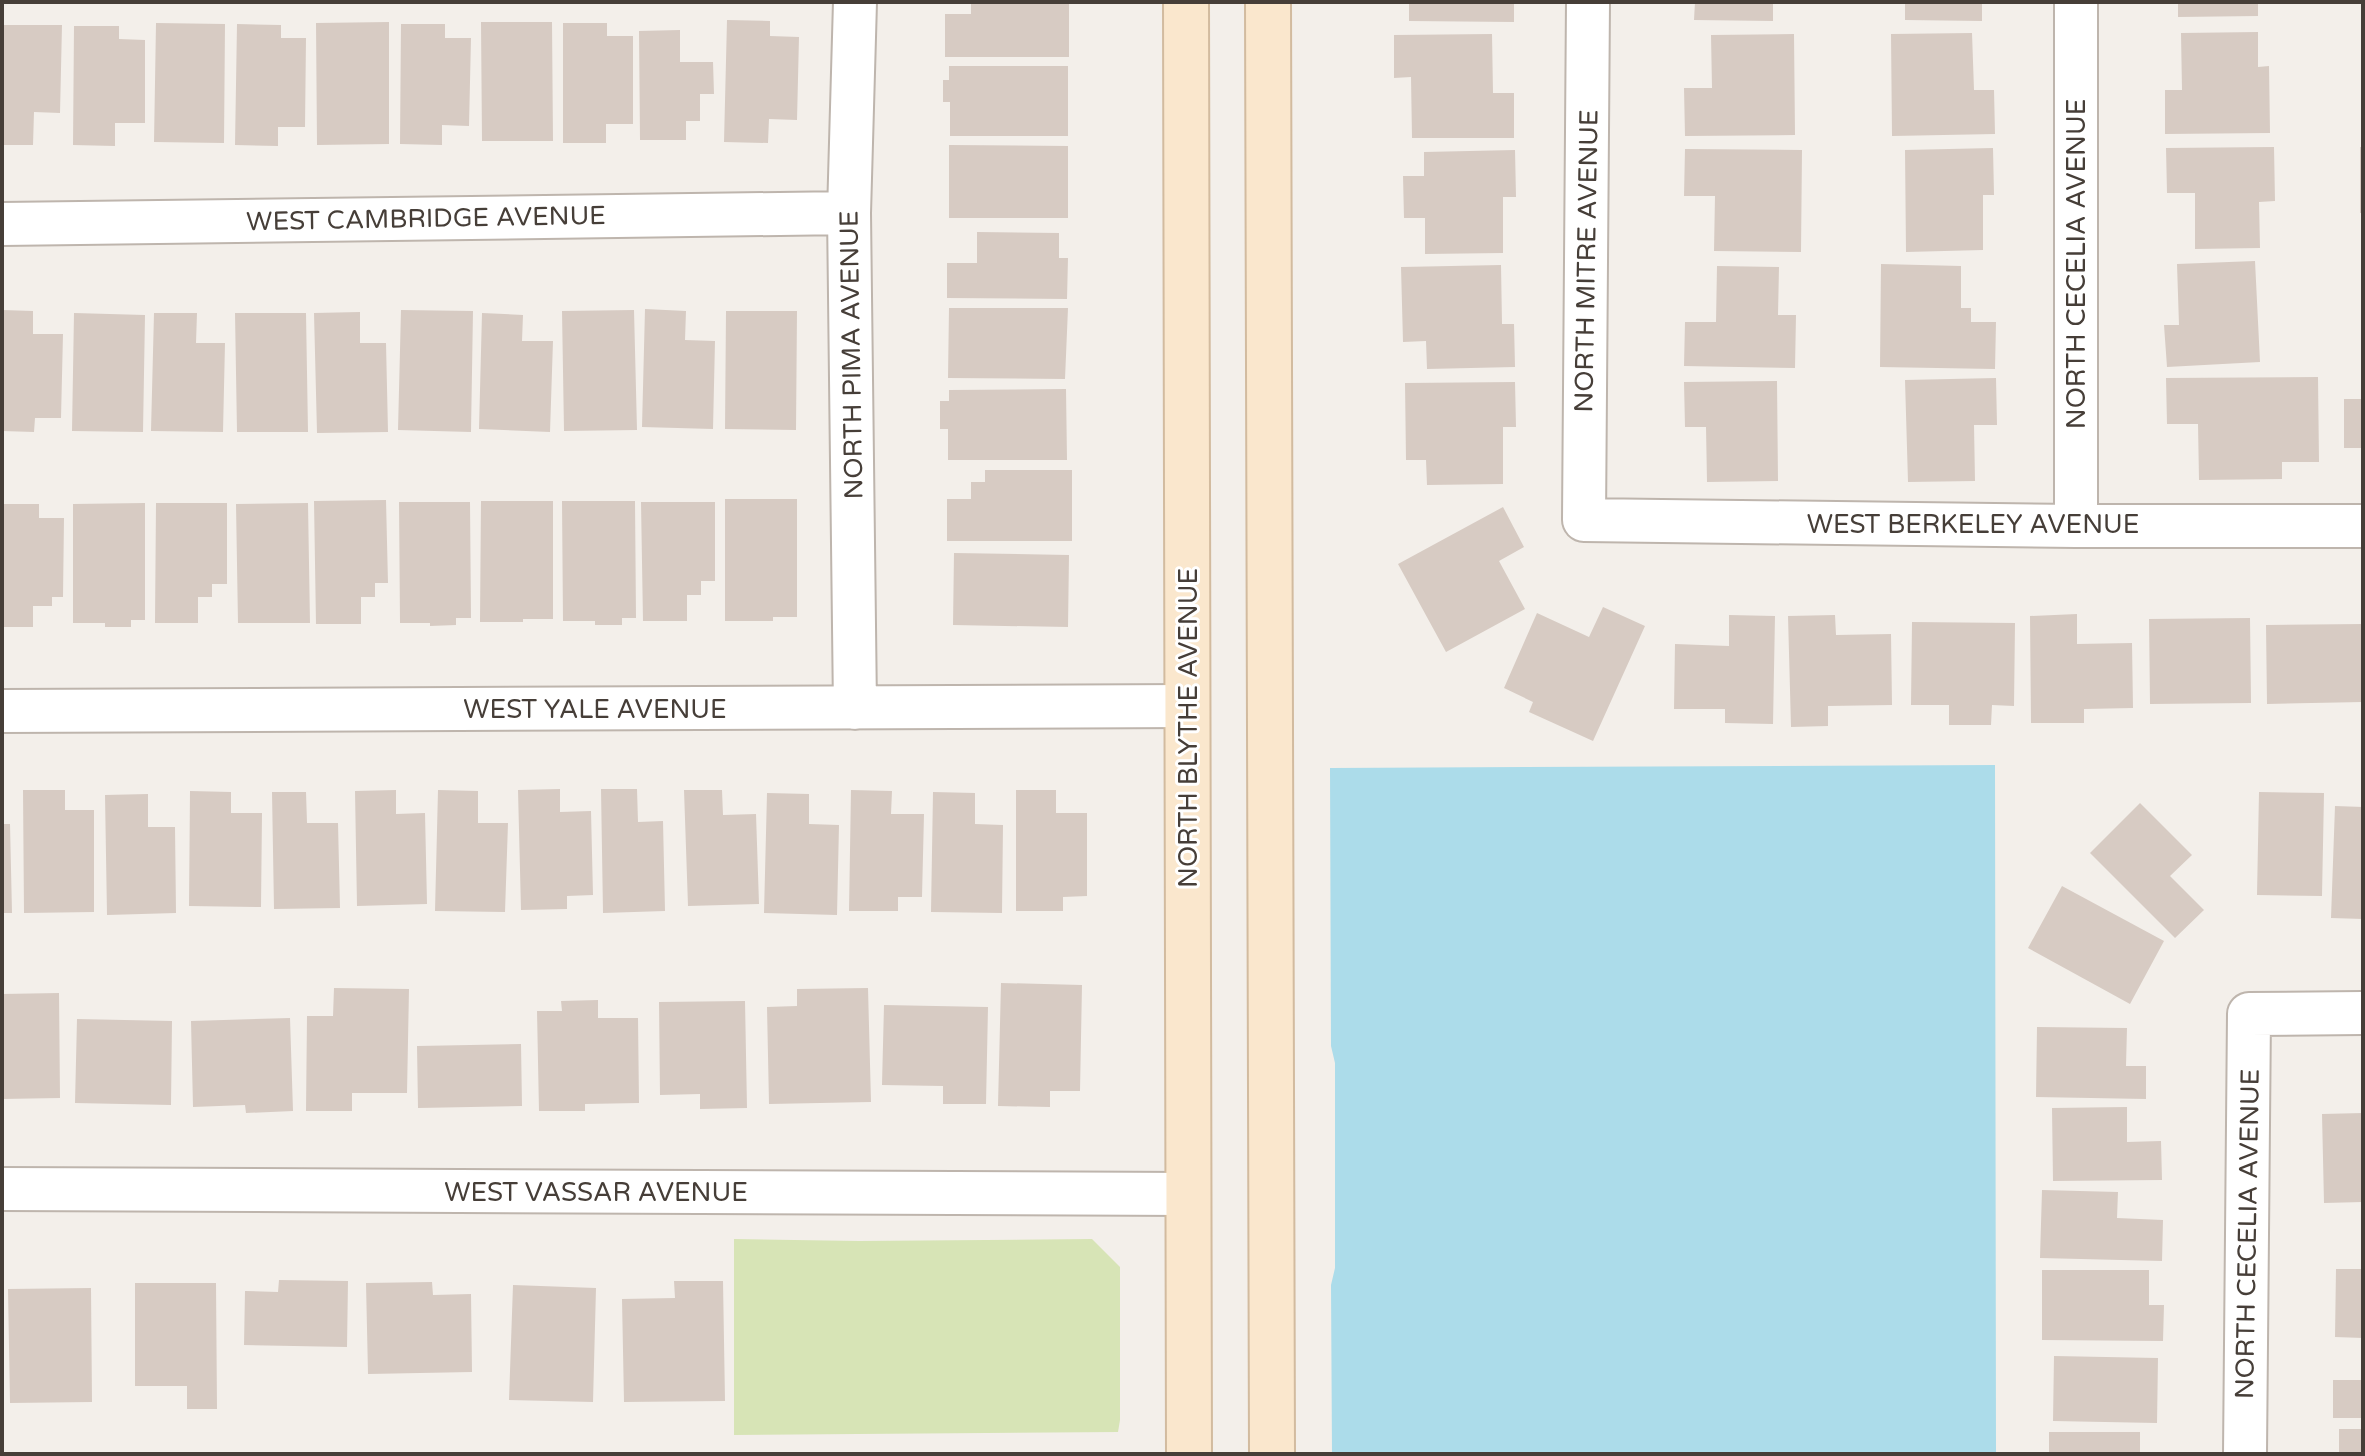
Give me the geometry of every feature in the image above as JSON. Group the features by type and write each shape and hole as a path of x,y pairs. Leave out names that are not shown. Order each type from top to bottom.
{"street":[{"name":"NORTH PIMA AVENUE","path":"855,2 849,213 855,708"},
{"name":"NORTH BLYTHE AVENUE","path":"1186,2 1189,1454"},
{"path":"1268,2 1272,1454"},
{"name":"NORTH MITRE AVENUE","path":"1584,520 1588,2"},
{"name":"NORTH CECELIA AVENUE","path":"2076,2 2076,526"},
{"name":"WEST CAMBRIDGE AVENUE","path":"2,224 849,213"},
{"name":"WEST BERKELEY AVENUE","path":"1584,520 2363,526"},
{"name":"WEST YALE AVENUE","path":"2,711 1188,706"},
{"name":"NORTH CECELIA AVENUE","path":"2245,1454 2249,1014 2363,1013"},
{"name":"WEST VASSAR AVENUE","path":"2,1189 1189,1194"}],"green space":[{"path":"734,1239 1092,1239 1120,1267 1118,1432 734,1435"}],"water":[{"path":"1995,765 1996,1454 1332,1454 1335,1063 1331,1046 1330,768"}],"building":[{"path":"971,2 1069,2 1069,57 945,57 945,14 971,14"},
{"path":"1409,2 1514,2 1514,22 1409,21"},
{"path":"1695,2 1773,2 1773,21 1694,20"},
{"path":"1905,2 1982,2 1982,21 1905,20"},
{"path":"2178,2 2258,2 2258,16 2178,17"},
{"path":"727,20 770,21 770,36 799,37 797,120 769,119 768,143 724,142"},
{"path":"389,22 389,144 317,145 316,23"},
{"path":"481,22 552,22 553,141 482,141"},
{"path":"156,23 225,24 224,143 154,142"},
{"path":"563,23 607,23 607,36 633,36 633,124 606,124 606,143 563,143"},
{"path":"237,24 281,25 281,38 306,38 305,127 278,127 278,146 235,145"},
{"path":"401,24 445,24 445,38 471,38 469,126 442,125 442,145 400,144"},
{"path":"2,25 62,25 60,113 34,112 33,145 2,145"},
{"path":"74,26 119,26 119,39 145,40 145,123 115,123 115,146 73,145"},
{"path":"680,30 680,62 713,62 714,94 700,94 700,121 686,121 686,140 640,140 639,31"},
{"path":"2258,32 2258,67 2269,66 2270,133 2165,134 2165,90 2182,90 2181,33"},
{"path":"1972,33 1974,90 1994,90 1995,134 1892,136 1891,34"},
{"path":"1492,34 1493,93 1514,93 1514,138 1412,138 1411,77 1394,78 1394,35"},
{"path":"1794,34 1795,135 1685,136 1684,88 1712,88 1711,35"},
{"path":"949,66 1068,66 1068,136 950,136 950,102 943,102 943,80 949,80"},
{"path":"949,145 1068,146 1068,218 949,218"},
{"path":"2274,147 2275,201 2259,202 2260,248 2195,249 2195,193 2167,193 2166,148"},
{"path":"2360,147 2363,147 2363,213 2360,213"},
{"path":"1993,148 1994,195 1983,195 1983,250 1906,252 1905,150"},
{"path":"1685,149 1802,150 1801,252 1714,251 1715,196 1684,196"},
{"path":"1515,150 1516,197 1503,197 1503,253 1425,254 1425,218 1404,218 1403,176 1424,176 1424,152"},
{"path":"977,232 1059,233 1059,258 1068,258 1067,299 947,298 947,263 977,263"},
{"path":"2255,261 2260,362 2167,367 2164,325 2179,325 2177,264"},
{"path":"1881,264 1961,266 1961,308 1971,308 1971,322 1996,322 1995,369 1880,367"},
{"path":"1501,265 1502,324 1514,324 1515,367 1427,369 1426,341 1403,342 1401,267"},
{"path":"1717,266 1779,267 1778,315 1796,315 1795,368 1684,366 1685,322 1716,322"},
{"path":"949,308 1068,308 1065,379 948,378"},
{"path":"645,309 686,311 685,340 715,341 713,429 642,427"},
{"path":"2,310 33,311 33,334 63,334 61,418 35,418 34,432 2,431"},
{"path":"401,310 473,311 471,432 398,430"},
{"path":"634,310 637,430 564,431 562,311"},
{"path":"726,311 797,311 796,430 725,429"},
{"path":"360,312 360,343 386,343 388,432 317,433 314,313"},
{"path":"74,313 145,315 143,432 72,431"},
{"path":"154,313 197,313 196,343 225,343 223,432 151,431"},
{"path":"235,313 306,313 308,432 237,432"},
{"path":"482,313 523,315 522,341 553,341 550,432 479,429"},
{"path":"2318,377 2319,462 2282,462 2282,479 2199,480 2198,424 2167,424 2166,378"},
{"path":"1996,378 1997,425 1974,425 1975,481 1908,482 1905,380"},
{"path":"1777,381 1778,481 1707,482 1706,427 1685,427 1684,382"},
{"path":"1515,382 1516,427 1503,427 1503,484 1427,485 1426,460 1406,460 1405,383"},
{"path":"1066,389 1067,460 948,460 948,429 940,429 940,401 949,401 949,390"},
{"path":"2344,399 2363,399 2363,448 2344,448"},
{"path":"985,470 1072,470 1072,541 947,541 947,499 971,499 971,482 985,482"},
{"path":"725,499 797,499 797,617 773,617 773,621 725,621"},
{"path":"386,500 388,583 375,583 375,597 361,597 361,624 316,624 314,501"},
{"path":"481,501 553,501 553,619 480,622"},
{"path":"562,501 635,501 636,618 622,618 622,625 563,621"},
{"path":"399,502 470,502 471,618 456,618 456,625 400,623"},
{"path":"641,502 715,502 715,581 701,581 701,595 687,595 687,621 643,621"},
{"path":"145,503 145,620 131,620 131,627 73,623 73,504"},
{"path":"156,503 227,503 227,584 212,584 212,597 198,597 198,623 155,623"},
{"path":"308,503 310,623 238,623 236,504"},
{"path":"2,504 39,504 39,518 64,518 63,597 52,597 52,606 33,606 33,627 2,627"},
{"path":"1503,507 1524,547 1499,561 1525,609 1446,652 1398,564"},
{"path":"954,553 1069,555 1068,627 953,625"},
{"path":"1603,607 1645,626 1593,741 1529,712 1533,702 1504,688 1537,613 1589,637"},
{"path":"2077,614 2077,644 2132,643 2133,708 2084,709 2084,723 2031,723 2030,616"},
{"path":"1729,615 1775,616 1773,724 1725,723 1725,709 1674,709 1675,644 1729,646"},
{"path":"1835,615 1836,635 1891,634 1892,705 1828,706 1828,726 1791,727 1788,616"},
{"path":"2250,618 2251,703 2150,704 2149,619"},
{"path":"1912,622 2015,623 2014,706 1992,705 1991,725 1949,725 1949,705 1911,705"},
{"path":"2363,624 2363,702 2267,704 2266,625"},
{"path":"560,789 560,812 591,811 593,895 567,896 567,909 521,910 518,790"},
{"path":"601,789 637,789 638,822 663,821 665,911 603,913"},
{"path":"23,790 65,790 65,810 94,810 94,912 24,913"},
{"path":"396,790 396,814 425,813 427,904 357,906 355,791"},
{"path":"438,790 478,791 478,823 508,823 505,912 435,911"},
{"path":"684,790 722,790 723,815 756,814 759,904 688,906"},
{"path":"851,790 892,791 891,814 924,814 922,897 898,897 898,911 849,911"},
{"path":"1016,790 1056,790 1056,813 1087,813 1087,896 1063,897 1063,911 1016,911"},
{"path":"190,791 231,792 231,813 262,813 261,907 189,906"},
{"path":"272,792 306,792 307,823 338,823 340,908 274,909"},
{"path":"933,792 975,793 975,824 1003,825 1002,913 931,912"},
{"path":"2259,792 2324,793 2322,896 2257,895"},
{"path":"767,793 809,794 809,824 839,825 837,915 764,913"},
{"path":"148,794 148,827 175,827 176,913 107,915 105,795"},
{"path":"2140,803 2192,855 2170,876 2204,910 2175,938 2090,853"},
{"path":"2335,806 2363,807 2363,919 2331,918"},
{"path":"2,824 10,824 12,913 2,913"},
{"path":"2062,886 2164,941 2130,1004 2028,948"},
{"path":"1001,983 1082,985 1080,1091 1050,1091 1050,1107 998,1106"},
{"path":"334,988 409,989 407,1093 352,1093 352,1111 306,1111 307,1016 333,1016"},
{"path":"868,988 871,1102 769,1104 767,1007 797,1006 797,989"},
{"path":"59,993 60,1098 2,1099 2,994"},
{"path":"598,1000 598,1018 638,1018 639,1103 585,1104 585,1111 539,1111 537,1011 562,1011 561,1001"},
{"path":"745,1001 747,1108 700,1109 700,1094 660,1095 659,1002"},
{"path":"884,1005 988,1007 986,1104 943,1104 943,1086 882,1085"},
{"path":"290,1018 293,1111 246,1113 245,1105 193,1107 191,1021"},
{"path":"77,1019 172,1021 171,1105 75,1103"},
{"path":"2037,1027 2127,1028 2126,1066 2146,1066 2146,1099 2036,1097"},
{"path":"521,1044 522,1106 418,1108 417,1046"},
{"path":"2127,1107 2127,1142 2161,1141 2162,1180 2053,1181 2052,1108"},
{"path":"2363,1113 2363,1202 2324,1203 2322,1114"},
{"path":"2042,1190 2118,1192 2117,1218 2163,1220 2162,1261 2040,1258"},
{"path":"2336,1269 2363,1269 2363,1338 2335,1337"},
{"path":"2042,1270 2149,1270 2149,1305 2164,1305 2163,1341 2042,1340"},
{"path":"279,1280 348,1281 347,1347 244,1345 245,1291 278,1292"},
{"path":"674,1281 723,1281 725,1401 624,1402 622,1299 675,1298"},
{"path":"432,1282 433,1295 471,1294 472,1372 368,1374 366,1283"},
{"path":"135,1283 216,1283 217,1409 187,1409 187,1386 135,1386"},
{"path":"513,1285 596,1288 593,1402 509,1400"},
{"path":"91,1288 92,1402 10,1403 8,1289"},
{"path":"2054,1356 2158,1358 2157,1423 2053,1421"},
{"path":"2333,1380 2363,1380 2363,1418 2333,1418"},
{"path":"2339,1429 2363,1429 2363,1454 2339,1454"},
{"path":"2049,1432 2140,1432 2140,1454 2049,1454"}]}
